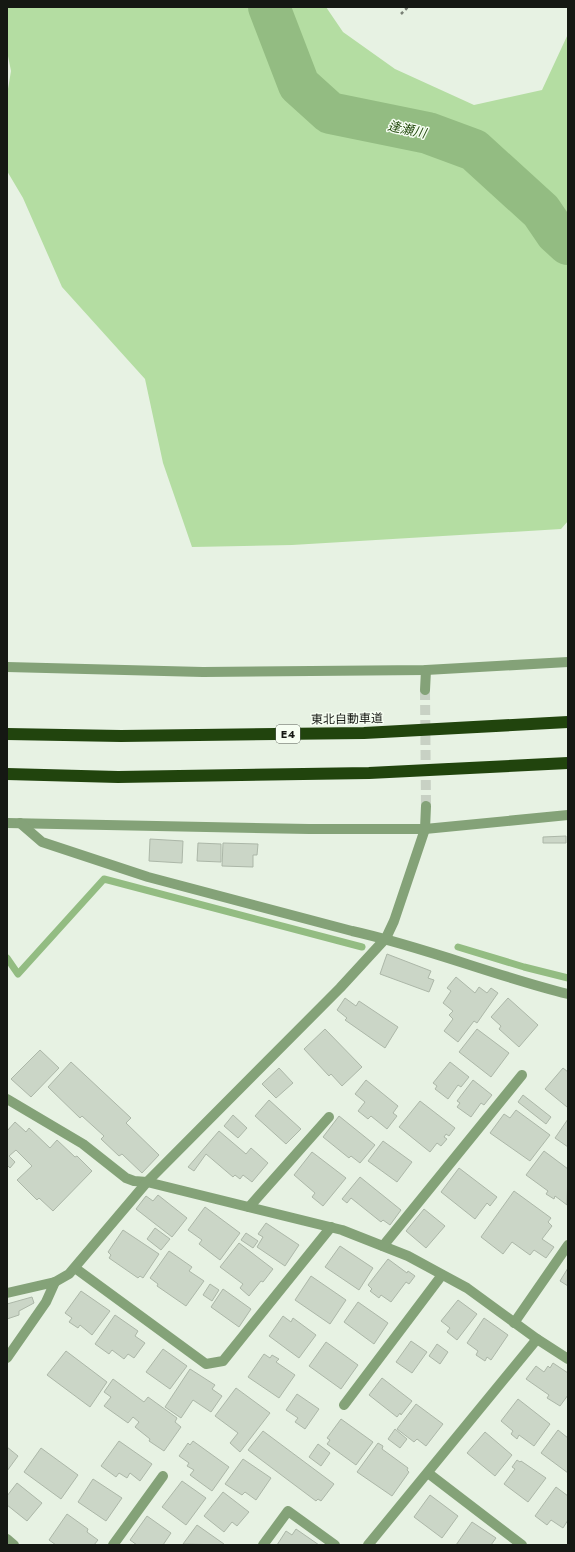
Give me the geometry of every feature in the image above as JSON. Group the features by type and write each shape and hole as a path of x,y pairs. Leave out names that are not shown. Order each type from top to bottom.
{"highway":[{"name":"東北自動車道","path":"7,734 121,736 364,733 568,722"},
{"path":"7,774 118,777 361,773 568,763"}],"street":[{"path":"7,667 203,672 426,670 568,662"},
{"path":"425,690 426,670"},
{"path":"7,1293 55,1282 69,1274 147,1182 340,988 386,938 394,921 425,829 426,806"},
{"path":"7,823 132,826 425,829 568,815"},
{"path":"20,823 42,842 148,877 352,931 386,938 529,985 568,994"},
{"path":"383,1246 522,1075"},
{"path":"7,1099 83,1144 126,1178 342,1230 408,1256 467,1288 537,1339 568,1359"},
{"path":"249,1207 329,1117"},
{"path":"75,1268 206,1364 223,1361 331,1227"},
{"path":"514,1322 568,1245"},
{"path":"344,1405 442,1275"},
{"path":"7,1358 46,1302 51,1294 55,1282"},
{"path":"368,1545 537,1339"},
{"path":"428,1473 522,1545"},
{"path":"113,1545 163,1476"},
{"path":"263,1545 288,1511 336,1545"},
{"path":"7,1539 14,1545"}],"path":[{"path":"400,14 408,7"}],"green space":[{"path":"7,7 326,7 343,32 395,69 474,105 542,90 568,34 568,521 561,529 292,545 192,547 163,463 145,379 62,287 23,198 7,171 7,95 11,71 7,51"}],"building":[{"path":"566,836 566,843 543,843 543,837"},
{"path":"150,839 183,841 182,863 149,861"},
{"path":"198,843 221,844 221,862 197,861"},
{"path":"223,843 258,844 257,855 253,855 253,867 222,866"},
{"path":"387,954 431,971 428,978 434,980 429,992 380,974"},
{"path":"456,977 475,993 479,987 487,993 491,988 498,993 477,1023 474,1021 458,1042 444,1031 453,1019 449,1015 453,1011 443,1003 451,991 447,988"},
{"path":"345,998 356,1006 359,1001 398,1027 385,1048 345,1020 347,1018 337,1010"},
{"path":"508,998 538,1025 519,1047 499,1029 501,1026 491,1017"},
{"path":"325,1029 362,1067 342,1086 331,1074 329,1076 304,1049"},
{"path":"477,1029 509,1053 491,1077 459,1052"},
{"path":"40,1050 59,1068 31,1097 11,1079"},
{"path":"71,1062 131,1118 126,1123 159,1155 142,1173 122,1154 119,1156 101,1139 104,1136 82,1116 80,1118 48,1087"},
{"path":"450,1062 469,1077 461,1087 458,1085 448,1099 435,1089 437,1086 433,1083"},
{"path":"279,1068 293,1083 276,1098 262,1084"},
{"path":"563,1068 568,1072 567,1107 545,1089"},
{"path":"366,1080 398,1106 393,1113 397,1116 387,1129 371,1116 368,1119 358,1111 365,1102 355,1094"},
{"path":"473,1080 492,1095 484,1105 481,1103 471,1117 457,1107 460,1103 457,1101"},
{"path":"523,1095 551,1117 546,1124 518,1102"},
{"path":"269,1100 301,1129 286,1144 255,1116"},
{"path":"420,1101 455,1128 449,1136 446,1134 444,1137 447,1139 441,1146 437,1143 430,1152 399,1127"},
{"path":"516,1110 550,1135 530,1161 490,1133 504,1114 510,1118"},
{"path":"233,1115 247,1128 238,1138 224,1126"},
{"path":"339,1116 375,1145 360,1163 351,1156 349,1158 323,1137"},
{"path":"568,1119 568,1147 555,1138"},
{"path":"15,1122 26,1132 29,1128 50,1148 57,1140 75,1157 77,1156 92,1171 53,1211 39,1198 37,1200 17,1180 32,1166 16,1150 9,1156 15,1162 10,1168 7,1165 7,1131"},
{"path":"219,1131 246,1154 251,1148 268,1163 252,1182 243,1175 240,1179 235,1175 233,1177 206,1154 194,1171 188,1167"},
{"path":"383,1141 412,1162 397,1182 368,1161"},
{"path":"544,1151 568,1169 567,1205 555,1196 554,1199 546,1194 548,1191 526,1175"},
{"path":"312,1152 346,1178 323,1206 312,1197 315,1193 294,1175"},
{"path":"459,1168 497,1197 490,1206 487,1203 475,1219 441,1192"},
{"path":"360,1177 401,1210 390,1225 383,1220 381,1222 351,1198 347,1203 342,1199"},
{"path":"514,1191 551,1218 548,1222 552,1226 542,1239 554,1247 546,1258 534,1250 530,1255 512,1242 503,1254 481,1237"},
{"path":"158,1195 187,1218 172,1237 136,1209 146,1196 153,1201"},
{"path":"205,1207 240,1233 220,1260 199,1244 202,1240 188,1230"},
{"path":"424,1209 445,1226 426,1248 406,1231"},
{"path":"266,1223 299,1245 285,1266 257,1247 263,1237 258,1234"},
{"path":"155,1228 170,1239 161,1250 147,1239"},
{"path":"123,1230 159,1254 143,1278 140,1276 138,1278 109,1258 111,1255 108,1252"},
{"path":"246,1233 258,1241 253,1248 241,1240"},
{"path":"239,1243 273,1269 249,1296 240,1288 243,1284 220,1267"},
{"path":"340,1246 373,1268 359,1290 325,1267"},
{"path":"169,1251 192,1267 189,1271 204,1281 186,1306 157,1286 158,1284 150,1278"},
{"path":"388,1259 407,1273 408,1271 415,1276 409,1284 406,1282 391,1302 381,1295 379,1298 370,1291 372,1289 368,1285"},
{"path":"568,1268 568,1286 560,1281"},
{"path":"311,1276 346,1300 330,1324 295,1300"},
{"path":"210,1284 219,1290 212,1301 203,1295"},
{"path":"223,1289 251,1309 239,1327 211,1307"},
{"path":"81,1291 110,1311 92,1335 80,1325 78,1328 69,1322 72,1318 65,1313"},
{"path":"32,1297 34,1303 19,1311 19,1315 7,1319 7,1304"},
{"path":"458,1300 477,1314 457,1340 447,1332 450,1328 441,1321"},
{"path":"358,1302 388,1323 374,1344 344,1322"},
{"path":"115,1315 138,1331 135,1336 145,1343 134,1358 128,1354 124,1359 112,1350 109,1354 95,1344"},
{"path":"283,1316 291,1322 293,1318 316,1335 299,1358 269,1336"},
{"path":"484,1318 508,1335 491,1360 487,1357 485,1361 476,1355 478,1351 467,1343"},
{"path":"411,1341 427,1352 412,1373 396,1362"},
{"path":"326,1342 358,1365 341,1389 309,1366"},
{"path":"437,1344 448,1352 440,1364 429,1356"},
{"path":"163,1349 187,1366 170,1389 146,1372"},
{"path":"66,1351 107,1382 90,1407 47,1375"},
{"path":"264,1354 270,1358 272,1355 279,1359 276,1362 295,1375 279,1398 248,1377"},
{"path":"553,1363 568,1373 568,1395 560,1406 547,1398 549,1395 526,1379 536,1366 544,1372 548,1366 550,1368"},
{"path":"190,1369 215,1385 212,1389 222,1396 211,1412 193,1400 181,1418 165,1407"},
{"path":"382,1378 412,1401 401,1415 400,1413 397,1417 369,1395"},
{"path":"113,1379 144,1402 148,1397 177,1418 175,1422 181,1427 164,1451 149,1441 150,1439 135,1427 139,1422 133,1417 128,1423 104,1406 111,1397 104,1392"},
{"path":"236,1388 270,1413 240,1452 230,1443 238,1433 215,1416"},
{"path":"297,1394 319,1409 305,1429 295,1422 298,1418 286,1410"},
{"path":"518,1399 550,1424 534,1446 519,1435 517,1439 511,1434 513,1431 501,1421"},
{"path":"416,1404 443,1424 426,1446 417,1439 414,1442 397,1429"},
{"path":"341,1419 373,1442 356,1465 327,1444 330,1440 327,1438"},
{"path":"395,1429 407,1439 400,1448 388,1439"},
{"path":"558,1430 568,1438 568,1473 541,1453"},
{"path":"263,1431 334,1484 321,1501 318,1499 316,1501 248,1450"},
{"path":"485,1432 512,1455 495,1476 467,1453"},
{"path":"119,1441 152,1464 140,1481 130,1473 127,1478 119,1473 116,1477 101,1466"},
{"path":"193,1441 229,1467 212,1491 190,1475 194,1470 187,1466 189,1463 179,1456 188,1443 190,1445"},
{"path":"378,1443 383,1446 382,1449 408,1468 407,1470 409,1472 392,1496 357,1472"},
{"path":"318,1444 330,1453 321,1466 309,1457"},
{"path":"7,1447 18,1456 7,1471"},
{"path":"41,1448 78,1475 61,1499 24,1472"},
{"path":"243,1459 271,1478 256,1500 245,1492 242,1495 225,1484"},
{"path":"517,1460 520,1462 521,1461 546,1478 528,1502 504,1484 515,1469 512,1467"},
{"path":"93,1479 122,1498 106,1521 78,1502"},
{"path":"182,1481 206,1498 186,1525 162,1507"},
{"path":"17,1483 42,1503 27,1521 7,1505 7,1496"},
{"path":"556,1487 568,1496 568,1520 563,1528 551,1520 547,1525 535,1516"},
{"path":"223,1492 249,1512 237,1526 232,1522 224,1532 204,1516"},
{"path":"430,1495 458,1516 442,1538 414,1517"},
{"path":"67,1514 88,1529 87,1532 98,1540 94,1545 56,1545 49,1540"},
{"path":"147,1516 171,1533 163,1545 137,1545 130,1540"},
{"path":"472,1522 496,1538 491,1545 456,1545"},
{"path":"197,1525 224,1544 224,1545 183,1544"},
{"path":"296,1529 319,1545 277,1545 286,1531 292,1535"}],"waterway":[{"name":"逢瀬川","path":"269,7 299,85 330,113 428,133 474,150 541,211 556,233 568,244"},
{"path":"7,958 18,974 104,879 362,947"},
{"path":"458,947 524,967 568,978"}],"tunnel":[{"path":"425,690 426,806"}]}
